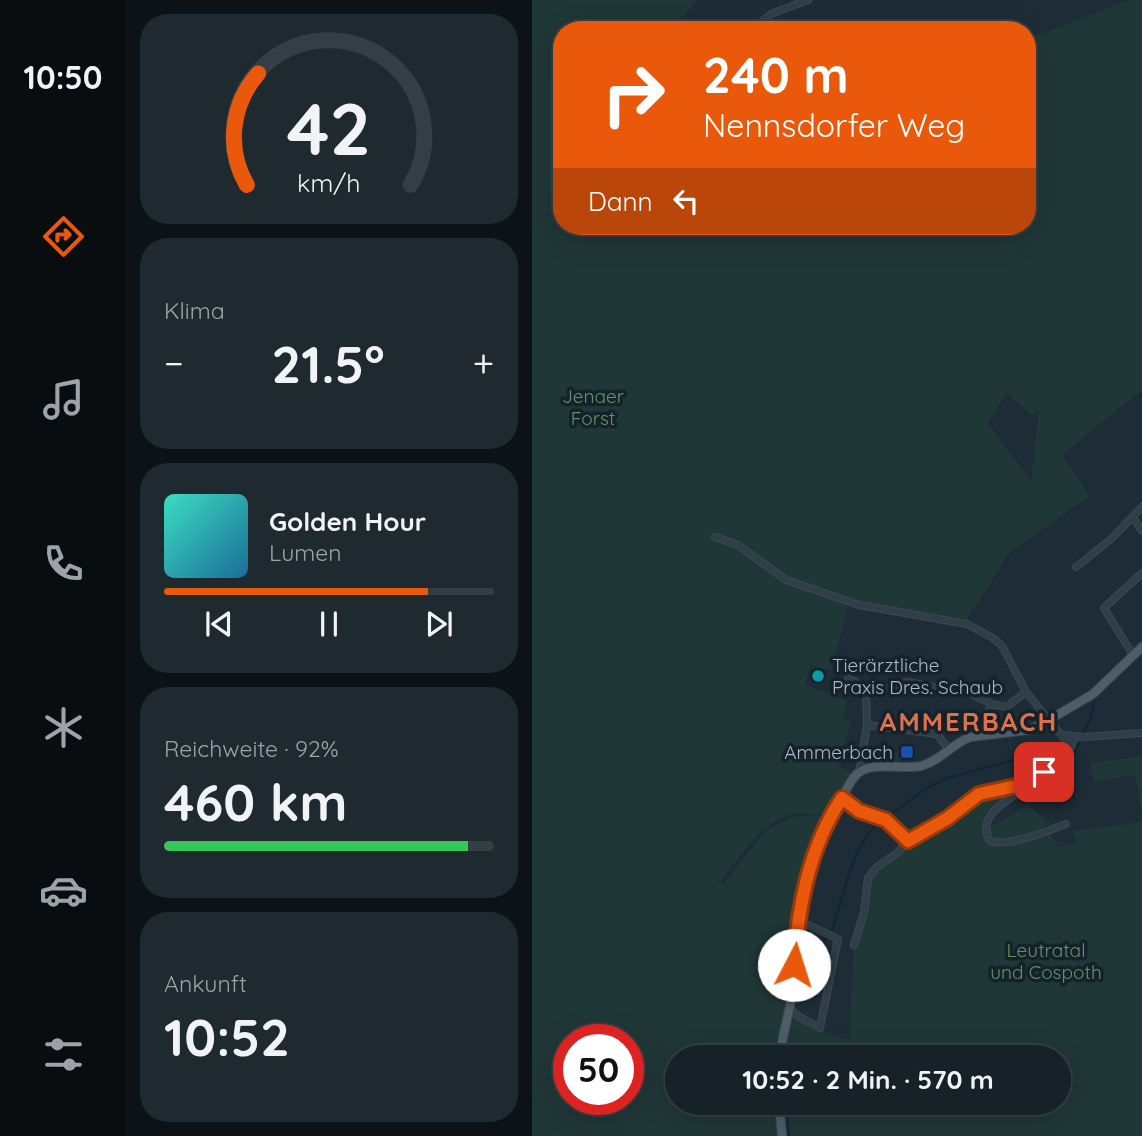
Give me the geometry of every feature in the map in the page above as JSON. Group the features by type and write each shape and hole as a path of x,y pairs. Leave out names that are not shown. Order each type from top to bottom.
{"main road":[{"path":"782,1045 793,989 798,920 810,866 824,830 859,772 869,768 920,766 934,761 963,739 1028,730 1093,694 1141,647"},
{"path":"780,1115 782,1136"}],"street":[{"path":"763,21 771,14 808,0"},
{"path":"1076,567 1111,539 1142,507"},
{"path":"1133,517 1142,531"},
{"path":"715,537 738,545 786,580 859,605 972,626 993,638 1002,646 1026,692 1071,747"},
{"path":"1133,655 1104,608 1142,573"},
{"path":"848,678 866,688 867,694 867,725 859,772"},
{"path":"867,694 907,682 969,693 992,704 1006,707 1026,692"},
{"path":"982,735 986,715 992,704"},
{"path":"867,725 937,734 949,750"},
{"path":"1063,735 1079,737 1142,733"},
{"path":"1066,824 1018,840 994,843 987,835 987,829 998,806 1010,796 1034,784 1079,737"},
{"path":"854,945 864,912 868,878 877,867 897,853 908,841 948,818 979,794 1016,786 1044,772"},
{"path":"842,798 859,811 886,820 908,841"},
{"path":"789,1008 820,1028 838,939 798,920"}],"green space":[{"name":"Jenaer Forst","path":"532,0 698,0 678,21 553,21 553,235 1036,235 1036,36 1129,0 1142,0 1142,390 1062,455 1090,496 1008,554 979,602 970,611 967,623 850,600 831,671 811,665 805,684 847,701 843,719 851,721 838,765 853,774 830,812 793,814 772,823 753,841 722,880 715,882 724,883 766,830 795,816 829,815 808,866 791,989 779,1045 665,1045 665,1115 778,1115 780,1136 532,1136","holes":["1006,393 1032,415 1039,409 1031,481 988,424"]},
{"path":"888,745 903,757 901,761 890,763 887,760 885,748"},
{"path":"1142,756 1142,813 1135,775 1094,782 1090,763"},
{"name":"Leutratal und Cospoth","path":"996,794 1002,800 992,814 986,830 1028,805 1050,824 1012,843 1049,831 1059,847 1078,842 1072,831 1140,822 1142,815 1142,1136 784,1136 782,1115 1071,1115 1071,1045 783,1045 790,1013 821,1030 849,1040 854,945 869,877 908,841 980,795"}],"waterway":[{"name":"Ammerbach","path":"1083,734 1091,717 1095,698"},
{"name":"Ammerbach","path":"1063,758 1073,755 1081,739"},
{"name":"Ammerbach","path":"886,818 927,788 948,778 1010,761 1058,757"},
{"name":"Ammerbach","path":"831,933 855,858 870,832 881,821"},
{"name":"Ammerbach","path":"794,1006 806,968 814,952 827,937"},
{"name":"Ammerbach","path":"787,1115 789,1136"}],"place":[{"name":"Tierärztliche Praxis Dres. Schaub","path":"818,676"},
{"name":"Ammerbach","path":"907,752"}],"district":[{"name":"AMMERBACH","path":"969,722"}],"route":[{"path":"794,965 798,920 810,866 824,830 842,798 859,811 886,820 908,841 948,818 979,794 1016,786 1044,772"}]}
